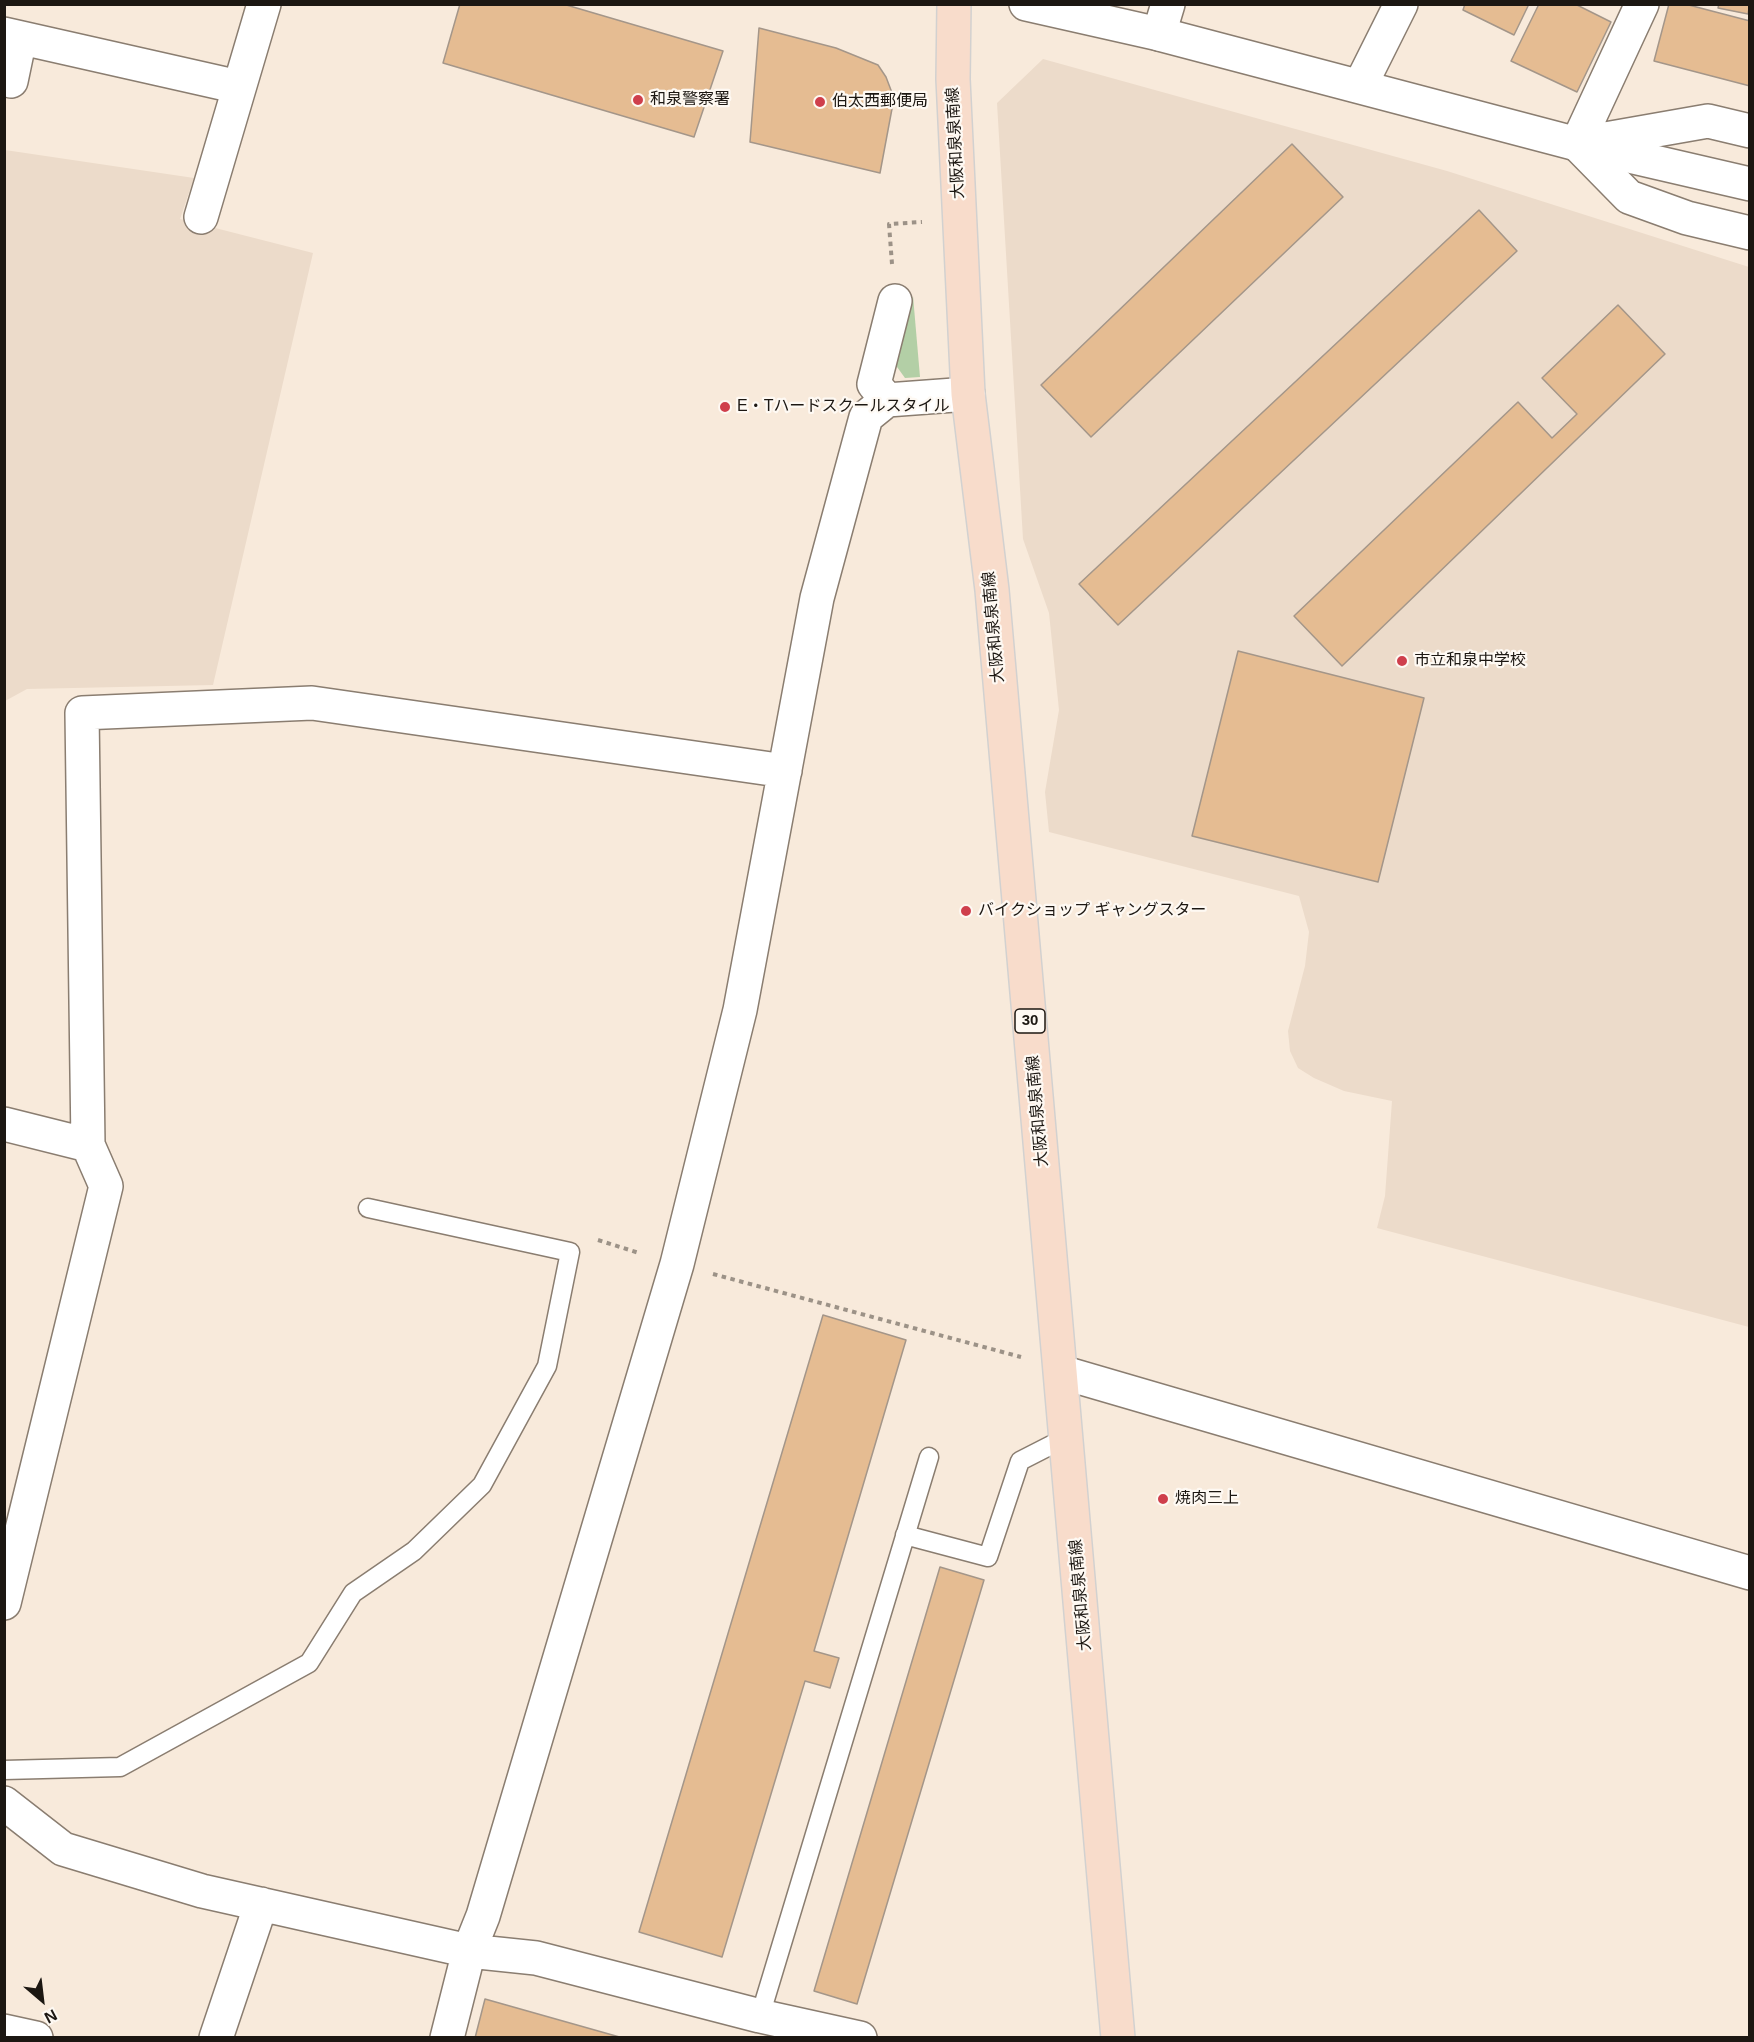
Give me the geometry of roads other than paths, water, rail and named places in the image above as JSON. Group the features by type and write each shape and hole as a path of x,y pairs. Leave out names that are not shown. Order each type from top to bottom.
{"main road":[{"name":"大阪和泉泉南線","path":"954,4 953,79 968,394 992,590 1118,2037"}],"street":[{"path":"201,217 264,4"},
{"path":"1026,4 1163,19 1360,86 1577,144 1740,182"},
{"path":"1360,86 1401,4"},
{"path":"1577,144 1642,4"},
{"path":"11,81 12,36 239,87"},
{"path":"1577,144 1708,121 1749,131"},
{"path":"1577,144 1629,197 1688,218 1749,233"},
{"path":"887,400 874,384 895,301"},
{"path":"447,2037 469,1951 483,1916 677,1264 740,1010 817,598 866,417 887,400 968,394"},
{"path":"4,1603 106,1186 88,1145 82,713 312,703 785,771"},
{"path":"4,1124 88,1145"},
{"path":"1061,1372 1749,1573"},
{"path":"4,1803 63,1849 202,1891 469,1951 536,1958 760,2016 860,2037"},
{"path":"216,2037 261,1904"},
{"path":"4,2031 36,2037"}],"lane":[{"path":"4,1770 120,1767 309,1663 353,1593 414,1551 482,1485 547,1366 570,1252 368,1208"},
{"path":"905,1535 988,1557 1020,1461 1067,1437"},
{"path":"760,2016 929,1457"}],"place":[{"name":"和泉警察署","path":"638,100"},
{"name":"伯太西郵便局","path":"820,102"},
{"name":"E・Tハードスクールスタイル","path":"725,407"},
{"name":"市立和泉中学校","path":"1402,661"},
{"name":"バイクショップ ギャングスター","path":"966,911"},
{"name":"焼肉三上","path":"1163,1499"}]}
